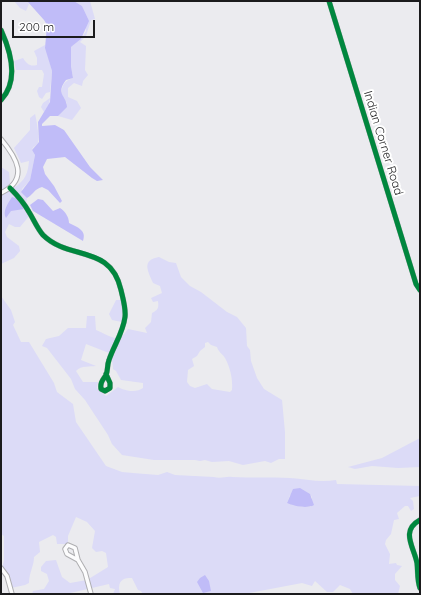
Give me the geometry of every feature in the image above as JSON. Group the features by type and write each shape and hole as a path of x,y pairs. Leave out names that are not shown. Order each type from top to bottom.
{"street":[{"name":"Indian Corner Road","path":"329,1 414,276 420,290"},
{"path":"1,30 9,53 12,74 7,92 1,100"},
{"path":"1,139 12,151 17,162 17,177 10,188 1,193"},
{"path":"10,188 22,201 44,236 52,241 102,261 114,270 119,282 126,312 124,327 112,352 106,374"},
{"path":"420,520 412,527 409,539 416,560 420,588"},
{"path":"78,560 67,554 65,551 66,546 71,545 75,548 78,560 85,572 91,594"},
{"path":"1,568 7,576 12,594"}],"shaded area":[{"path":"14,1 27,1 29,4 26,11 20,8"},
{"path":"27,1 74,1 82,6 89,21 81,39 71,47 71,66 73,78 66,80 61,92 67,103 67,107 58,116 50,116 42,124 42,126 55,125 64,130 90,167 103,180 97,181 92,178 65,157 47,159 43,167 45,174 54,186 62,201 60,203 48,190 42,187 37,189 27,198 21,192 30,180 35,155 32,150 39,142 38,122 50,102 52,71 45,48 47,25"},
{"path":"74,1 90,1 95,19 91,20 86,36 80,42 86,46 85,70 88,75 83,81 82,86 74,83 68,88 68,97 77,101 81,108 72,120 58,116 67,103 62,96 63,85 73,78 71,66 71,47 81,39 86,31 82,6"},
{"path":"45,45 52,71 50,92 46,93 42,99 39,97 37,91 39,87 42,87 44,74 42,70 16,70 14,61 23,58 32,66 37,65 37,58 34,51"},
{"path":"50,98 49,105 44,112 41,107 43,103"},
{"path":"35,114 38,128 38,143 32,150 35,155 30,180 22,189 27,198 26,204 30,215 20,227 15,227 9,224 5,232 7,237 19,246 20,251 14,258 1,264 1,167 9,172 10,183 15,187 24,179 28,170 29,161 21,163 14,148 30,130 30,118"},
{"path":"12,197 18,199 24,209 11,211 6,218 5,210"},
{"path":"38,199 43,200 53,211 60,208 64,211 69,223 80,229 84,234 83,241 33,211 30,205"},
{"path":"159,257 169,262 176,263 181,277 190,286 201,292 227,312 237,317 246,328 247,346 250,350 251,361 257,378 264,389 282,400 285,432 285,459 279,459 271,463 265,461 243,465 229,461 212,462 205,460 154,460 122,455 112,444 108,435 85,400 75,389 71,379 47,348 42,346 46,339 59,336 68,328 86,328 87,316 95,316 96,330 113,338 120,339 128,329 147,333 145,328 151,322 152,313 158,308 158,301 153,302 151,298 162,293 160,286 153,283 147,267 148,263 153,258","holes":["208,342 217,347 227,362 231,373 232,382 232,390 230,392 212,389 207,384 195,388 190,386 187,382 188,370 194,366 192,359 197,356 205,347 205,343","86,344 109,353 114,348 116,349 112,359 113,369 116,371 121,380 143,383 143,388 137,391 130,391 118,387 106,396 97,388 98,382 83,382 76,371 83,367 96,366 81,360"]},
{"path":"1,296 11,310 15,322 13,325 21,342 29,342 54,383 57,392 73,404 76,422 106,466 122,472 158,475 167,472 175,475 219,478 290,478 319,481 336,480 337,484 420,486 420,496 410,498 413,501 414,509 411,511 408,506 405,506 397,513 399,519 394,520 391,534 386,540 385,544 390,554 389,564 396,563 397,565 402,566 395,574 395,580 400,586 398,594 353,594 350,589 340,585 333,592 327,592 315,581 312,586 302,583 244,594 143,594 138,590 132,578 128,578 123,580 120,584 120,594 113,594 115,589 110,588 109,584 66,594 32,594 33,591 44,589 49,581 47,574 41,571 41,567 46,561 56,560 62,577 70,583 87,580 108,567 106,553 102,551 96,552 92,548 95,531 87,522 76,517 68,536 68,544 57,544 56,537 53,535 39,542 40,552 34,557 29,583 11,588 2,568 4,561 4,536 1,534","holes":["290,495 310,495 312,497 311,507 303,507 287,503"]},
{"path":"116,300 121,300 123,306 122,322 112,320 109,314"},
{"path":"420,438 420,467 398,468 372,466 355,469 348,467 382,458"},
{"path":"300,488 310,494 314,505 304,507 287,503 293,489"},
{"path":"205,575 209,581 211,591 203,593 197,582"}],"cycle path":[{"path":"329,1 416,284 420,290"},
{"path":"1,30 8,48 12,66 10,84 7,92 1,100"},
{"path":"10,188 25,205 43,235 53,243 99,259 116,275 121,290 125,317 109,360 107,373 106,375 101,383 101,389 105,391 110,388 110,383 106,374"},
{"path":"420,520 414,524 409,534 417,563 420,588"}]}
